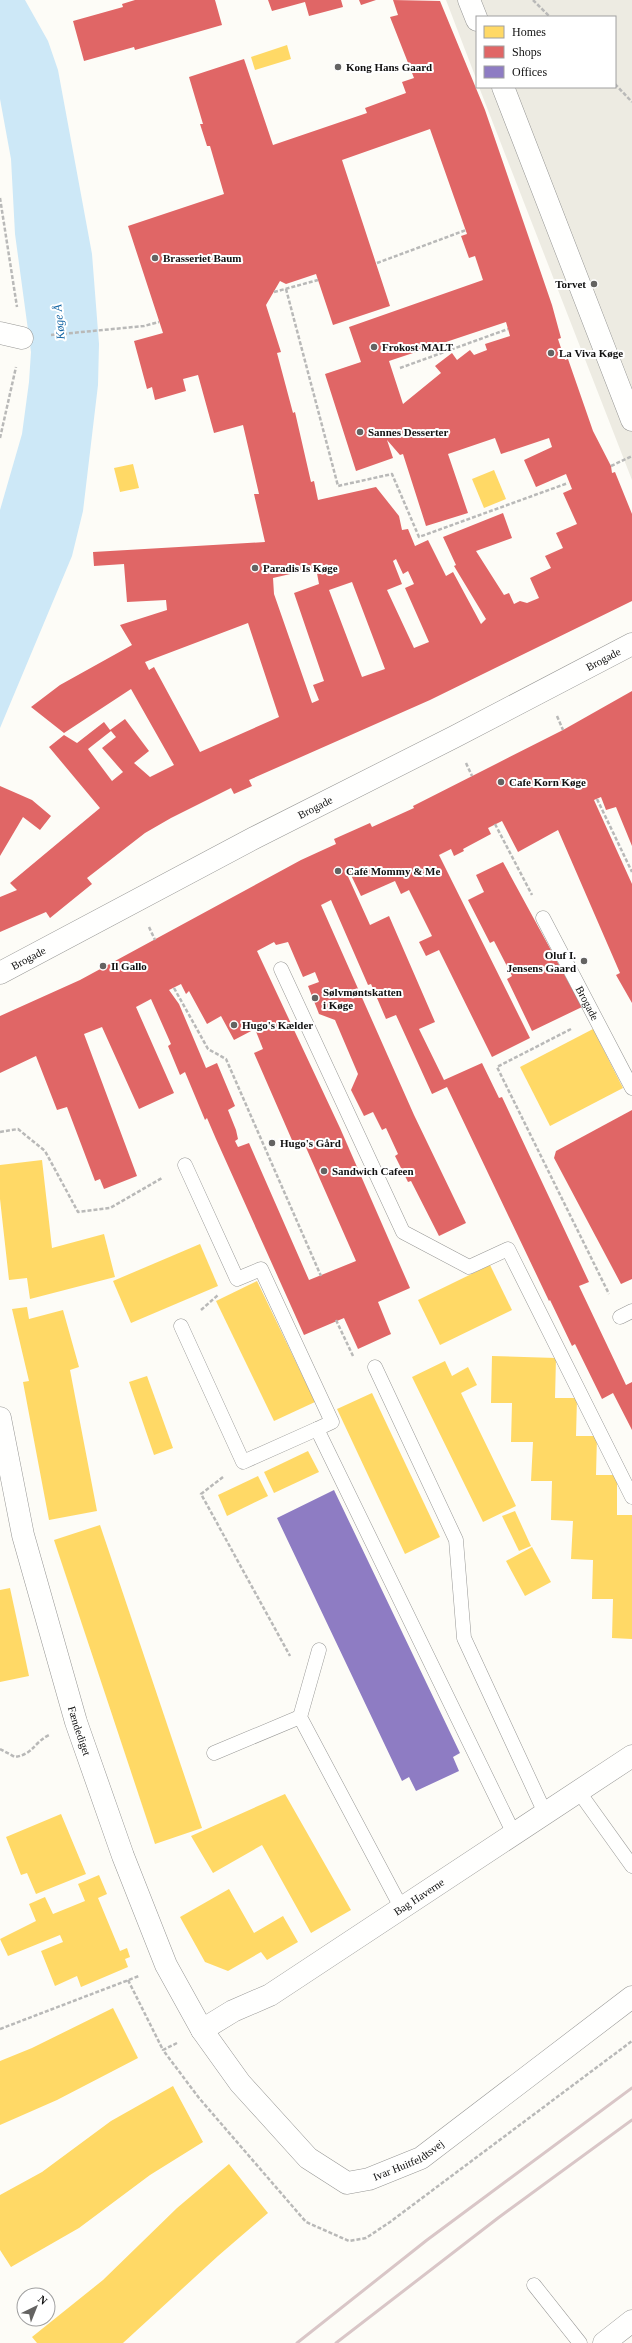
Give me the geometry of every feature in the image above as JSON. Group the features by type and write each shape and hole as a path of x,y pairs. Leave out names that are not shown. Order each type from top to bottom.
{"street":[{"path":"469,0 476,18"},
{"path":"503,88 632,420"},
{"path":"0,333 22,338"},
{"name":"Brogade","path":"0,973 254,838 454,737 632,644"},
{"name":"Fændediget","path":"0,1418 23,1535 76,1722 122,1856 166,1965 202,2030"},
{"name":"Bag Haverne","path":"202,2030 233,2012 270,1995 632,1756"},
{"name":"Ivar Huitfeldtsvej","path":"202,2030 240,2083 308,2158 347,2182 369,2179 421,2158 632,1997"},
{"path":"604,2343 632,2321"}],"lane":[{"name":"Brogade","path":"543,918 632,1088"},
{"path":"281,968 403,1232 469,1267 508,1249 632,1498"},
{"path":"181,1326 243,1462 332,1422 261,1269 237,1279 185,1165"},
{"path":"375,1367 456,1540 464,1638 545,1813"},
{"path":"317,1429 514,1834"},
{"path":"319,1650 300,1717 402,1909"},
{"path":"214,1753 300,1717"},
{"path":"579,1792 632,1866"},
{"path":"534,2285 580,2343"}],"path":[{"path":"533,0 549,16"},
{"path":"616,85 632,102"},
{"path":"377,263 466,230"},
{"path":"274,292 318,280"},
{"path":"286,289 338,486 392,474 419,537 568,482"},
{"path":"22,338 144,326 159,322"},
{"path":"400,368 508,329"},
{"path":"611,466 632,456"},
{"path":"597,799 632,872"},
{"path":"495,824 543,918"},
{"path":"174,988 208,1049 226,1059 321,1276"},
{"path":"595,1017 497,1067 626,1314"},
{"path":"0,1132 18,1129 44,1150 78,1212 110,1208 185,1165"},
{"path":"181,1326 237,1279"},
{"path":"336,1320 355,1363 375,1367"},
{"path":"243,1462 201,1494 308,1688"},
{"path":"0,1749 15,1758 27,1755 42,1739 76,1722"},
{"path":"0,2029 166,1965"},
{"path":"128,1980 163,2050 199,2098 306,2222 350,2241 366,2238 390,2222 632,2041"},
{"path":"163,2050 202,2030"}],"shaded area":[{"name":"Torvet","path":"446,0 632,0 632,480 479,88 616,88 616,16 476,16 476,78"}],"water":[{"name":"Køge Å","path":"0,0 25,0 48,41 58,70 92,254 99,344 98,385 83,511 72,556 0,728 0,510 22,434 29,382 31,352 15,234 11,159 0,99"}],"building: Homes":[{"path":"287,45 291,59 255,70 251,57"},
{"path":"133,464 139,488 120,492 114,468"},
{"path":"494,470 506,499 484,508 472,479"},
{"path":"593,1029 623,1088 550,1126 520,1067"},
{"path":"42,1160 52,1248 104,1234 115,1277 30,1299 27,1278 9,1280 0,1199 0,1165"},
{"path":"200,1244 218,1286 131,1323 113,1281"},
{"path":"490,1265 512,1310 440,1345 418,1300"},
{"path":"257,1281 315,1402 274,1421 216,1301"},
{"path":"27,1307 29,1319 63,1310 79,1367 70,1370 97,1511 49,1520 23,1382 29,1381 12,1309"},
{"path":"492,1356 556,1358 555,1398 577,1398 576,1436 597,1436 596,1475 617,1475 617,1515 632,1515 632,1639 612,1638 613,1599 592,1599 593,1560 571,1559 573,1521 551,1520 552,1481 531,1481 533,1442 511,1442 512,1403 491,1403"},
{"path":"445,1361 452,1376 468,1367 477,1385 461,1393 516,1506 483,1522 412,1377"},
{"path":"147,1376 173,1448 154,1455 129,1382"},
{"path":"372,1393 440,1537 405,1554 337,1409"},
{"path":"308,1451 319,1472 274,1493 264,1472"},
{"path":"258,1476 268,1496 227,1516 218,1495"},
{"path":"515,1511 531,1546 519,1551 502,1516"},
{"path":"100,1525 202,1828 155,1844 54,1540"},
{"path":"532,1547 551,1582 525,1596 506,1561"},
{"path":"10,1588 29,1676 0,1682 0,1590"},
{"path":"285,1794 351,1910 311,1933 262,1845 213,1873 191,1836"},
{"path":"61,1814 86,1874 36,1894 27,1873 21,1875 6,1837"},
{"path":"99,1875 107,1894 98,1898 120,1951 127,1948 130,1957 125,1959 128,1967 81,1987 77,1976 55,1986 41,1951 63,1942 60,1935 8,1956 0,1939 36,1921 29,1904 45,1897 53,1914 85,1901 78,1884"},
{"path":"229,1889 254,1933 283,1916 298,1942 267,1960 261,1952 228,1971 205,1962 180,1917"},
{"path":"113,2008 138,2058 57,2100 0,2125 0,2061 32,2048"},
{"path":"173,2086 203,2142 150,2175 79,2228 11,2267 0,2250 0,2195 42,2172 111,2121"},
{"path":"229,2164 268,2213 218,2256 123,2343 37,2343 32,2337 44,2327 56,2327 56,2318 103,2280 177,2208"}],"building: Shops":[{"path":"135,0 215,0 222,25 135,50 134,47 84,61 73,21 123,7 122,4"},
{"path":"268,0 341,0 343,7 309,16 305,2 272,11"},
{"path":"359,0 376,0 361,5"},
{"path":"393,0 440,1 485,110 552,305 561,338 558,339 565,360 568,359 593,431 611,466 612,473 615,472 632,514 632,601 430,700 249,780 252,786 234,794 231,788 171,818 145,833 87,878 92,884 50,918 46,912 0,932 0,897 17,890 10,883 100,808 49,747 64,735 77,743 104,722 110,730 125,719 149,751 134,763 150,777 174,765 131,689 64,733 31,707 60,685 132,645 120,625 167,610 166,600 127,602 124,564 94,566 93,552 265,542 254,494 259,494 243,425 214,433 198,375 183,379 186,391 155,400 152,387 147,389 134,341 163,333 128,226 224,194 210,146 207,146 200,124 203,124 189,77 244,59 273,145 367,113 365,108 406,93 402,82 414,78 390,17 398,15","holes":["430,129 467,234 461,236 469,258 475,256 483,280 349,327 361,362 325,374 356,471 393,458 387,440 400,455 403,454 426,526 468,513 448,454 495,438 501,454 549,438 552,447 524,460 536,487 566,474 572,489 563,493 577,524 556,533 563,548 545,556 551,568 530,578 539,598 527,603 520,601 514,604 509,593 504,595 476,551 512,538 503,513 443,537 456,565 454,566 486,619 481,624 453,572 446,576 428,540 415,546 408,529 402,530 399,516 376,487 318,500 314,481 311,482 295,412 293,413 277,353 281,352 266,305 280,281 286,284 316,274 333,325 390,306 342,160","506,322 510,336 485,344 487,350 474,355 470,350 457,360 452,353 435,366 441,373 403,404 389,361","396,559 403,574 408,571 414,584 405,588 429,642 414,648 387,590 402,584 393,561","316,568 319,584 294,593 324,681 313,685 319,700 312,703 274,594 273,578","352,582 385,669 362,677 329,590","248,623 279,717 200,752 154,667 149,670 145,662","111,731 116,737 102,748 123,772 112,781 88,749"]},
{"path":"632,691 632,846 616,807 606,810 601,797 594,800 632,884 632,1003 616,975 620,973 558,830 518,852 502,821 488,828 491,834 463,849 464,851 454,856 451,849 439,855 530,1038 492,1057 439,950 426,956 419,942 432,936 409,890 401,894 395,881 361,896 349,871 346,872 370,925 389,916 435,1022 419,1029 444,1080 482,1063 499,1098 502,1097 589,1282 579,1286 626,1385 632,1382 632,1430 613,1393 602,1399 575,1344 572,1346 447,1087 432,1094 396,1015 386,1019 371,984 368,985 331,900 321,905 414,1115 466,1223 439,1236 411,1181 408,1182 395,1156 398,1154 386,1128 382,1130 373,1112 364,1116 351,1090 358,1074 335,1020 319,1014 308,986 319,982 315,972 303,977 288,942 276,945 274,942 257,951 340,1128 410,1288 378,1302 391,1334 358,1349 344,1318 304,1335 207,1118 205,1120 185,1072 180,1075 168,1046 171,1044 151,999 136,1007 174,1093 139,1109 102,1027 84,1034 137,1176 104,1189 100,1179 95,1181 67,1107 57,1110 36,1056 0,1073 0,1016 80,980 301,860 336,844 334,839 370,823 372,827 414,808 413,806 563,730","holes":["181,984 186,994 189,991 207,1024 221,1016 234,1040 255,1029 263,1049 254,1053 295,1147 304,1143 356,1261 309,1280 249,1143 238,1147 235,1141 238,1139 236,1130 228,1110 235,1106 217,1063 206,1068 179,1004 169,990"]},
{"path":"0,786 32,800 51,816 40,830 23,817 0,856"},
{"path":"503,862 582,1007 532,1031 507,979 512,976 494,941 490,943 468,900 484,892 476,875"},
{"path":"632,1110 632,1279 621,1284 554,1158 556,1151"}],"building: Offices":[{"path":"334,1490 460,1753 453,1757 459,1771 416,1791 409,1777 402,1781 277,1518"}],"railway":[{"path":"297,2343 427,2240 632,2088"},
{"path":"336,2343 498,2218 632,2120"}],"place":[{"name":"Kong Hans Gaard","path":"338,67"},
{"name":"Brasseriet Baum","path":"155,258"},
{"name":"Torvet","path":"594,284"},
{"name":"Frokost MALT","path":"374,347"},
{"name":"La Viva Køge","path":"551,353"},
{"name":"Sannes Desserter","path":"360,432"},
{"name":"Paradis Is Køge","path":"255,568"},
{"name":"Cafe Korn Køge","path":"501,782"},
{"name":"Café Mommy & Me","path":"338,871"},
{"name":"Oluf I. Jensens Gaard","path":"584,961"},
{"name":"Il Gallo","path":"103,966"},
{"name":"Sølvmøntskatten i Køge","path":"315,998"},
{"name":"Hugo's Kælder","path":"234,1025"},
{"name":"Hugo's Gård","path":"272,1143"},
{"name":"Sandwich Cafeen","path":"324,1171"}]}
